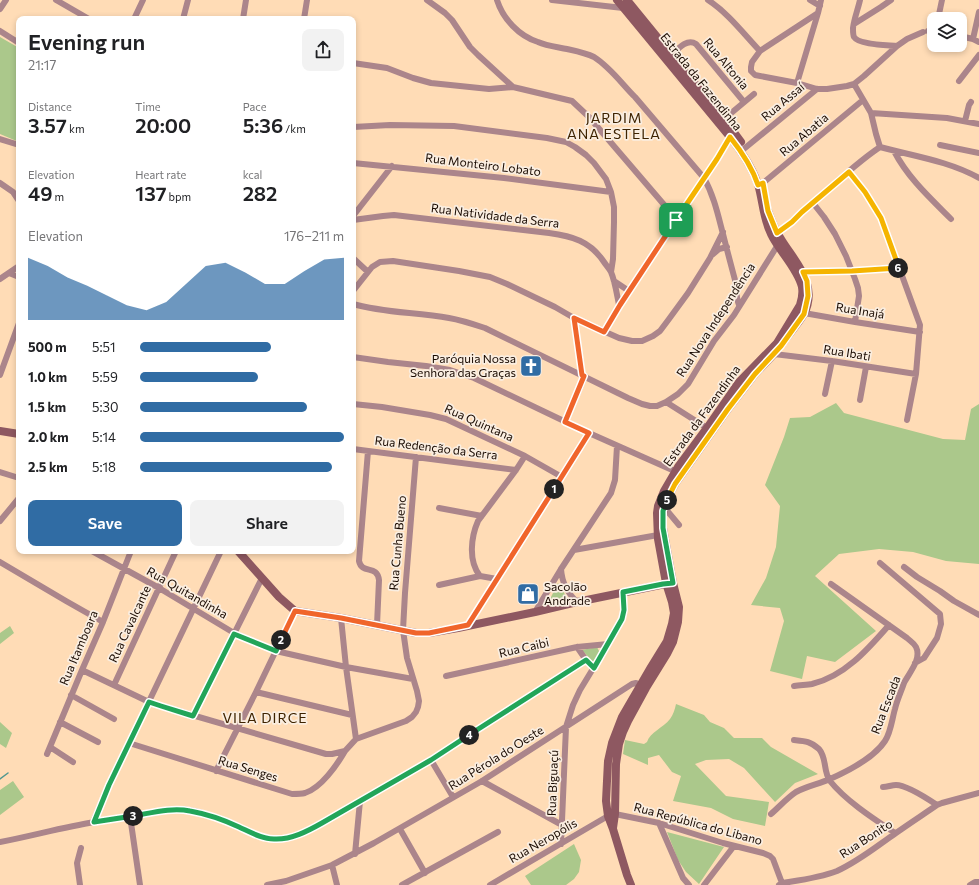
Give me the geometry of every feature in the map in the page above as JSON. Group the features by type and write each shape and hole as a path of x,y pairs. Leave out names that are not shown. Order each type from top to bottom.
{"main road":[{"name":"Estrada da Fazendinha","path":"617,0 683,79 747,160 760,184 779,240 802,288 801,311 777,343 739,382 678,473 664,507 663,514 663,528 670,583"},
{"name":"Estrada da Fazendinha","path":"627,0 724,119 745,148 756,166 766,221 772,235 779,240 803,272 807,281 808,296 781,346 742,390 664,491 658,506 658,535 670,583 679,607 679,617 678,628 673,642 667,654 643,686 619,744 611,815 613,829 631,885"},
{"path":"0,430 16,433"},
{"path":"241,554 279,597 295,611 341,618 416,633 429,633 670,583"}],"street":[{"path":"0,9 6,0"},
{"path":"56,0 84,16"},
{"path":"136,16 143,0"},
{"path":"184,16 188,0"},
{"path":"243,16 246,0"},
{"path":"304,16 307,0"},
{"path":"427,0 452,20 470,47 513,87"},
{"path":"497,0 499,7 505,16 527,37 537,42 593,56 602,63 628,90 704,178 712,194 727,247 740,304"},
{"path":"552,0 623,8"},
{"path":"708,0 728,16 760,51"},
{"path":"797,83 820,3 810,0"},
{"path":"860,0 854,24 854,38 858,41 866,43 897,46"},
{"path":"854,24 881,8 891,0"},
{"path":"939,12 942,0"},
{"path":"976,41 979,12"},
{"path":"818,14 760,51 752,62 751,71 755,75 797,83 817,89 842,87 854,84 907,39 927,31"},
{"path":"0,31 16,41"},
{"name":"Rua Altonia","path":"672,55 687,42 693,42 744,102"},
{"path":"959,81 979,55"},
{"path":"356,63 387,68 431,83 489,89 513,87 572,101 594,123 676,220"},
{"path":"854,84 871,113 880,147"},
{"name":"Rua Assaí","path":"745,148 817,89"},
{"path":"724,119 754,94"},
{"name":"Rua Abatia","path":"760,184 863,100"},
{"path":"965,121 971,102"},
{"path":"871,113 947,118 979,124"},
{"path":"356,127 390,125 448,126 566,142 586,155 606,179 614,207 614,236 612,248 613,259 611,272"},
{"path":"604,332 628,291 730,137"},
{"path":"0,139 16,144"},
{"path":"940,145 979,153"},
{"path":"880,147 946,164 979,178"},
{"path":"779,240 792,222 880,147"},
{"path":"894,151 913,179 951,219"},
{"name":"Rua Monteiro Lobato","path":"356,163 504,178 610,192"},
{"path":"356,212 392,166"},
{"path":"849,172 865,192 881,218 920,325 916,374 907,420"},
{"path":"0,183 13,192 16,196"},
{"path":"813,203 835,234 852,271 859,296 855,322"},
{"name":"Rua Natividade da Serra","path":"356,220 394,215 562,235 573,238 583,242 593,249 602,259 611,272 620,305"},
{"path":"356,287 372,267 380,262 393,261 459,271 490,277 530,294 574,318 604,332 619,338 632,341 642,341 660,331 669,320 710,258 723,233"},
{"name":"Rua Nova Independência","path":"356,305 373,309 447,318 477,325 628,398 642,404 657,406 678,394 688,384 714,341 734,314 779,240"},
{"path":"710,258 719,249 727,247"},
{"path":"602,259 609,254 612,248"},
{"path":"356,261 368,272"},
{"path":"0,279 16,268"},
{"path":"803,272 899,268"},
{"path":"9,273 16,276"},
{"path":"614,281 628,291"},
{"path":"737,292 745,296"},
{"name":"Rua Inajá","path":"801,311 855,322 920,332"},
{"path":"565,422 583,376 574,318"},
{"path":"0,375 16,331"},
{"name":"Rua Ibati","path":"774,354 916,374"},
{"path":"356,357 426,366 457,372 474,378 565,422 678,473"},
{"path":"825,394 832,361"},
{"path":"860,400 866,367"},
{"path":"666,402 708,428"},
{"name":"Rua Quintana","path":"356,404 430,414 442,418 458,424 525,456 562,477"},
{"path":"468,625 589,433"},
{"path":"535,612 561,569 611,493 615,480 617,446"},
{"name":"Rua Redenção da Serra","path":"356,449 516,470"},
{"path":"368,451 359,561 361,567 376,571 379,574 377,625"},
{"path":"480,576 474,564 472,544 478,521 525,456"},
{"name":"Rua Cunha Bueno","path":"356,739 406,721 416,712 419,701 405,648 403,630 416,457"},
{"path":"0,472 16,477"},
{"path":"0,521 16,502"},
{"path":"664,507 679,525"},
{"path":"439,508 482,516"},
{"path":"574,550 658,535"},
{"name":"Rua Quitandinha","path":"97,554 159,588 234,634 276,651 346,667 413,679"},
{"name":"Rua Itamboara","path":"47,754 103,622 130,554"},
{"name":"Rua Cavalcante","path":"114,685 175,554"},
{"path":"94,822 109,785 221,554"},
{"path":"0,562 103,622"},
{"path":"880,563 940,614 941,624 937,638 924,658 915,663"},
{"path":"904,567 954,601 979,615"},
{"path":"561,569 561,577 564,585 577,602"},
{"path":"439,585 480,576 497,579"},
{"path":"193,716 262,578"},
{"name":"Rua Escada","path":"771,814 796,792 830,780 858,765 870,757 879,748 885,741 888,734 899,696 915,663 918,652 914,644 831,584"},
{"name":"Rua Biguaçú","path":"561,844 566,727 573,705 580,690 622,619 624,610 623,592"},
{"path":"216,771 295,611"},
{"path":"341,618 356,739"},
{"path":"794,686 811,684 825,680 842,671 858,658 889,625"},
{"name":"Rua Caibi","path":"446,676 577,648 608,644"},
{"path":"577,648 594,668"},
{"path":"0,842 94,822 179,809 205,814 267,839 275,840 293,836 306,831 431,760 586,660"},
{"path":"82,670 149,702 193,716 326,754 344,751"},
{"name":"Rua Pérola do Oeste","path":"267,885 286,881 332,866 355,854 482,781 632,684 636,683 643,686"},
{"path":"256,692 352,715"},
{"path":"71,695 114,719"},
{"path":"60,722 98,742"},
{"name":"Rua Senges","path":"129,743 292,794 299,794 307,792 324,779 335,767 344,751 356,739"},
{"path":"794,740 805,740 810,742 820,751 823,755 826,772 830,780 846,797 895,834"},
{"path":"50,747 73,762"},
{"path":"431,760 453,797"},
{"path":"482,781 562,825"},
{"path":"883,787 894,785 902,786 918,793 937,805"},
{"name":"Rua Bonito","path":"780,884 820,876 836,871 880,846 937,805 979,793"},
{"path":"355,854 360,801"},
{"name":"Rua República do Libano","path":"611,815 659,823 734,846 756,850 774,859 780,884"},
{"name":"Rua Neropólis","path":"490,885 611,815"},
{"path":"130,816 140,885"},
{"path":"659,823 683,878 689,885"},
{"path":"400,829 425,873"},
{"path":"402,885 498,832"},
{"path":"704,885 734,846"},
{"path":"80,885 77,863 81,848"},
{"path":"332,866 337,885"},
{"path":"970,885 975,882 979,882"}],"green space":[{"path":"0,37 16,46 16,141 0,134"},
{"path":"836,403 844,413 943,439 965,440 971,409 979,404 979,564 946,561 913,552 879,549 839,554 815,576 876,631 835,662 807,656 802,679 770,671 784,621 780,608 751,605 766,578 776,547 780,506 765,485 790,418 810,417"},
{"path":"558,583 569,601 547,605"},
{"path":"10,626 14,633 0,644 0,633"},
{"path":"597,647 600,653 594,663 582,650"},
{"path":"676,704 704,715 710,722 724,728 734,738 762,738 771,747 818,774 795,783 775,802 744,768 729,759 706,760 695,764 726,796 769,802 765,826 733,819 711,808 673,801 681,776 672,772 659,755 648,758 648,765 623,754 625,740 644,744 647,742 651,735 670,719"},
{"path":"0,722 12,733 6,748 0,744"},
{"path":"13,781 24,797 0,815 0,790"},
{"path":"667,832 724,847 699,884 686,872 678,860"},
{"path":"574,844 581,860 579,872 574,879 566,885 531,885 525,876"}],"waterway":[{"path":"0,779 8,773"}],"place":[{"name":"Paróquia Nossa Senhora das Graças","path":"531,366"},
{"name":"Sacolão Andrade","path":"528,594"}],"district":[{"name":"JARDIM ANA ESTELA","path":"614,126"},
{"name":"VILA DIRCE","path":"265,718"}],"route":[{"path":"730,137 747,160 758,185 763,183 768,211 777,233 792,222 849,172 865,192 881,218 899,268 803,272 808,287 808,296 804,314 781,346 745,385 675,484 667,499 663,511 663,528 673,583 623,592 624,610 622,619 594,668 586,660 431,760 322,823 293,836 275,840 267,839 205,814 179,809 94,822 109,785 149,702 193,716 234,634 276,651 295,611 341,618 416,633 429,633 468,625 589,433 565,422 584,376 582,375 574,318 604,332 628,291 676,220 730,137"}]}
